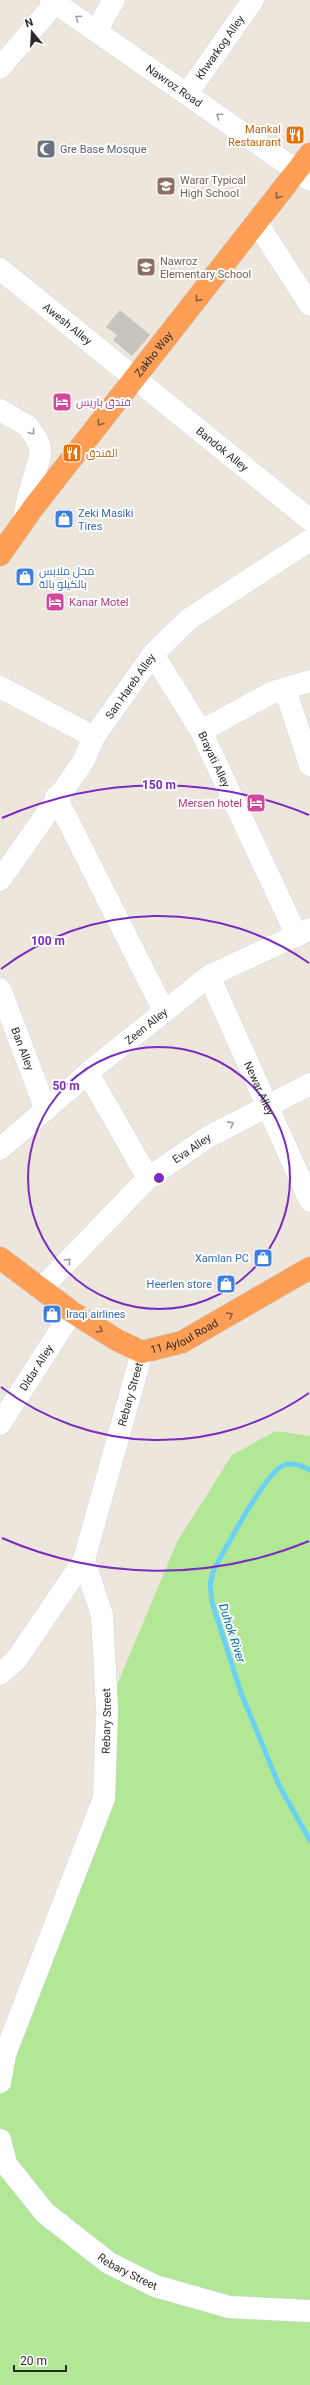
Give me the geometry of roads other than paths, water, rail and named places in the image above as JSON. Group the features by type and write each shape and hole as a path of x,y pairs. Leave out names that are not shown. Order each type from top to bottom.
{"highway":[{"name":"Zakho Way","path":"0,555 24,520 135,377 257,223 306,168"},
{"name":"11 Ayloul Road","path":"0,1258 72,1312 117,1340 142,1352 182,1342 310,1268"}],"street":[{"path":"96,31 114,0"},
{"name":"Khwarkog Alley","path":"187,94 253,0"},
{"path":"0,68 53,1"},
{"name":"Nawroz Road","path":"53,1 187,94 306,168"},
{"path":"257,223 310,305"},
{"name":"Awesh Alley","path":"0,269 135,377"},
{"name":"Bandok Alley","path":"135,377 310,520"},
{"path":"0,410 28,426 35,436 40,448 40,456 30,491 24,520"},
{"name":"San Hareb Alley","path":"0,880 56,797 83,762 94,737 153,654 189,619 310,540"},
{"name":"Brayati Alley","path":"153,654 201,731 303,933"},
{"path":"201,731 273,692 310,681"},
{"path":"0,687 94,737"},
{"path":"285,689 310,765"},
{"path":"56,797 164,1011"},
{"name":"Zeen Alley","path":"0,1149 88,1073 209,976 303,933"},
{"name":"Newar Alley","path":"209,976 310,1201"},
{"name":"Ban Alley","path":"0,988 46,1110"},
{"path":"88,1073 148,1178"},
{"name":"Eva Alley","path":"41,1289 148,1178 208,1136 268,1108 310,1084"},
{"name":"Dldar Alley","path":"0,1424 72,1312"},
{"name":"Rebary Street","path":"0,2082 5,2054 104,1798 107,1709 102,1615 84,1560 142,1352"},
{"path":"5,1662 84,1560"},
{"name":"Rebary Street","path":"0,2140 6,2164 45,2213 109,2263 155,2286 230,2307 310,2311"}],"waterway":[{"name":"Duhok River","path":"310,1470 294,1464 284,1465 276,1470 267,1481 236,1529 214,1569 210,1584 212,1602 241,1693 279,1785 310,1841"}],"place":[{"name":"Mankal Restaurant","path":"295,135"},
{"name":"Gre Base Mosque","path":"46,149"},
{"name":"Warar Typical High School","path":"166,186"},
{"name":"Nawroz Elementary School","path":"146,267"},
{"name":"فندق باريس","path":"62,402"},
{"name":"الفندق","path":"72,453"},
{"name":"Zeki Masiki Tires","path":"64,519"},
{"name":"محل ملابس بالكيلو بالة","path":"25,577"},
{"name":"Kanar Motel","path":"55,602"},
{"name":"Mersen hotel","path":"256,803"},
{"name":"Xamlan PC","path":"263,1258"},
{"name":"Heerlen store","path":"226,1284"},
{"name":"Iraqi airlines","path":"52,1314"}]}
